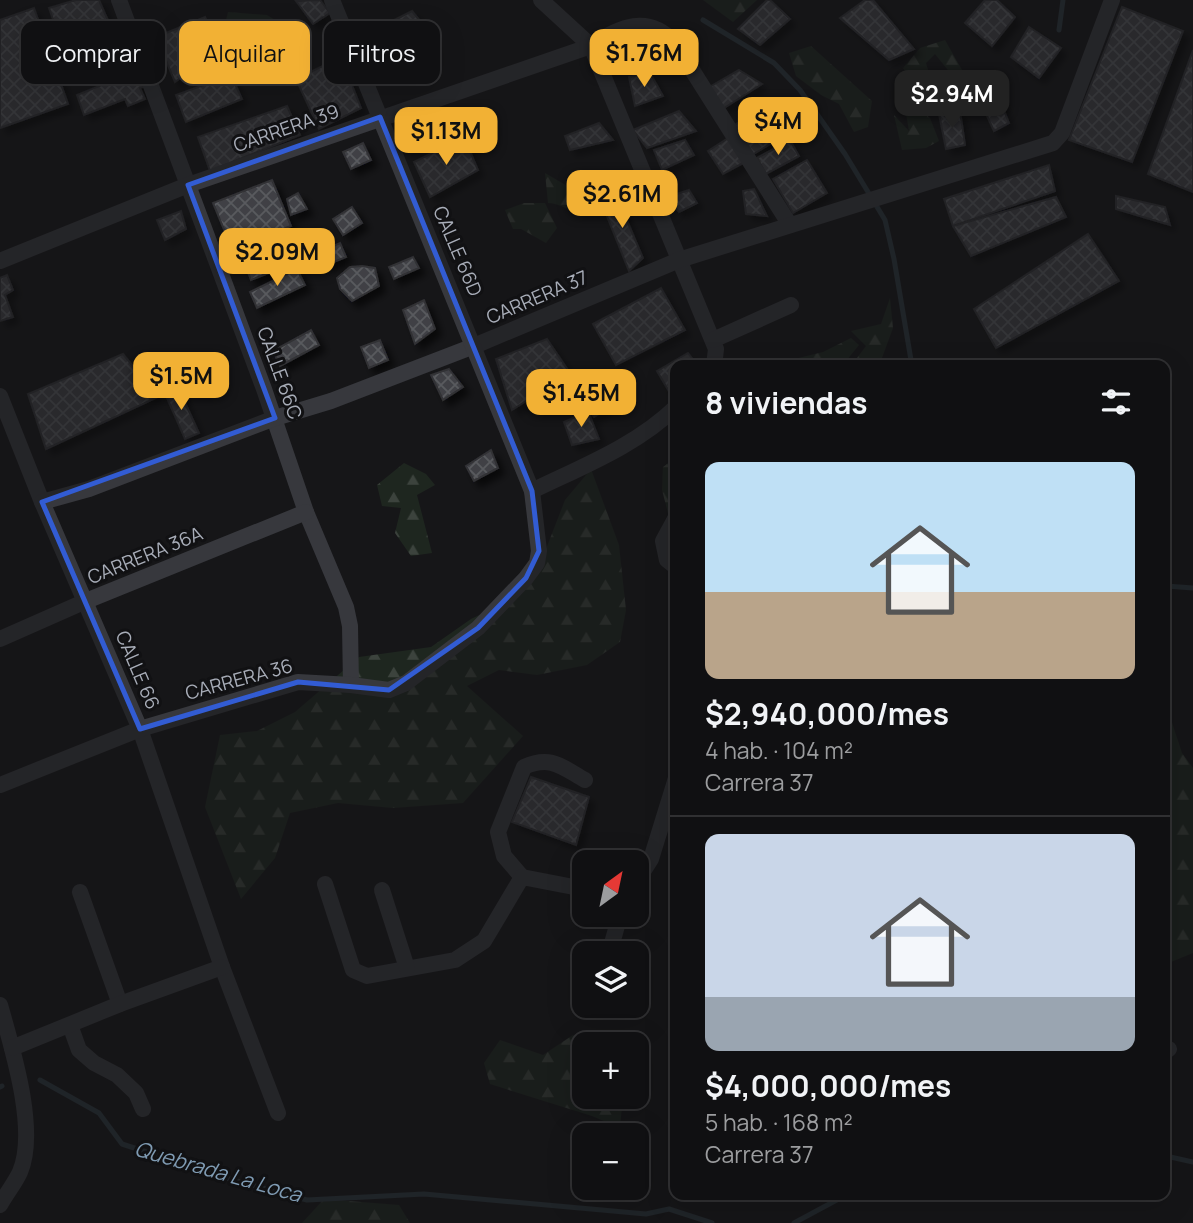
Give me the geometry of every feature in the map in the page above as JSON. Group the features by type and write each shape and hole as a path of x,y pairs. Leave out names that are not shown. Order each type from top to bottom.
{"street":[{"name":"CALLE 66C","path":"119,0 275,418 306,512 346,607 350,626 351,685"},
{"name":"CALLE 66D","path":"332,0 532,491 539,551 537,563"},
{"path":"541,0 591,46 713,340 716,349 715,360"},
{"name":"CARRERA 37","path":"42,502 89,489 275,418 331,401 474,346 679,260 1053,143 1062,133 1112,0"},
{"name":"CARRERA 39","path":"0,261 188,185 591,46 609,33 649,24 664,31 675,43 790,225"},
{"path":"713,340 791,305"},
{"name":"CALLE 66","path":"0,396 42,502 140,729 222,967 278,1113"},
{"path":"532,491 611,452 669,419"},
{"name":"CARRERA 36A","path":"0,639 86,601 306,512"},
{"path":"670,528 663,541 667,560 670,562"},
{"name":"CARRERA 36","path":"0,785 140,729 298,682 389,690 405,683 478,628 537,563"},
{"path":"572,887 522,877 504,856 498,832 524,767 538,761 551,761 585,780"},
{"path":"649,862 670,797"},
{"path":"324,884 353,970 367,976 455,960 484,941 522,877"},
{"path":"382,890 407,968"},
{"path":"80,892 120,1004"},
{"path":"12,1048 120,1004 222,967"},
{"path":"0,1005 21,1091 26,1145 20,1171 0,1205"},
{"path":"70,1025 79,1049 94,1063 117,1075 127,1084 136,1093 143,1109"}],"highlighted area":[{"path":"380,117 532,491 539,551 526,578 478,628 389,690 298,682 140,729 42,502 275,418 188,185"}],"green space":[{"path":"703,0 757,0 733,22"},
{"path":"228,12 267,15 277,21 226,21"},
{"path":"945,40 966,77 960,85 935,54 926,63 930,77 948,100 924,100 903,68 920,48"},
{"path":"811,46 872,101 868,127 854,132 839,104 821,95 796,76 789,53"},
{"path":"917,108 930,118 939,141 926,148 902,150 894,115 909,131 906,113"},
{"path":"545,173 581,194 589,214 577,213 548,203"},
{"path":"524,203 545,203 557,228 546,243 521,229 513,229 505,210"},
{"path":"890,298 893,328 881,360 856,360 866,346 851,331 881,324"},
{"path":"851,338 859,345 847,360 790,360 823,352"},
{"path":"670,462 669,517 662,490 663,467"},
{"path":"404,463 426,474 435,485 417,495 432,553 411,556 395,533 401,508 382,506 377,485"},
{"path":"591,469 619,545 626,610 620,642 587,665 537,675 499,670 467,686 523,736 463,803 393,808 338,803 290,813 275,858 241,899 205,807 220,735 257,731 295,712 359,657 431,647 471,619 519,596 546,549 565,500"},
{"path":"1170,716 1182,753 1193,768 1193,953 1170,962"},
{"path":"572,1036 572,1109 622,1109 620,1123 608,1123 490,1084 484,1063 500,1040 543,1055"},
{"path":"324,1199 399,1205 410,1223 302,1223"}],"building":[{"path":"76,0 99,0 108,21 53,21 49,8"},
{"path":"320,0 330,13 313,24 296,1"},
{"path":"767,0 790,19 760,45 738,29"},
{"path":"865,0 873,0 914,49 889,60 840,18"},
{"path":"985,0 997,0 1015,17 992,46 965,23"},
{"path":"1122,7 1183,31 1132,162 1069,140"},
{"path":"34,8 39,21 21,21 21,84 61,84 68,104 0,128 0,20"},
{"path":"412,11 420,21 392,21"},
{"path":"1029,27 1061,48 1039,78 1011,57"},
{"path":"179,28 179,79 175,82 165,58 165,33"},
{"path":"1193,50 1193,192 1148,174"},
{"path":"324,65 324,84 352,84 361,108 319,129 298,84 310,84 310,72"},
{"path":"739,70 762,84 721,110 706,89"},
{"path":"650,73 663,96 635,106 629,77"},
{"path":"104,84 147,85 140,88 145,99 128,106 125,99 84,115 77,95"},
{"path":"206,84 235,84 242,99 186,122 176,95"},
{"path":"999,98 1009,123 994,131 981,103"},
{"path":"773,101 792,131 752,155 733,126"},
{"path":"287,106 300,135 210,171 198,137"},
{"path":"679,111 696,131 647,148 633,130"},
{"path":"960,111 965,145 946,149 939,114"},
{"path":"599,123 613,140 570,150 565,136"},
{"path":"464,137 478,170 430,197 414,162"},
{"path":"730,137 745,162 723,174 708,151"},
{"path":"685,140 694,155 662,170 654,150"},
{"path":"790,140 799,156 766,174 757,158"},
{"path":"363,143 371,160 351,169 343,152"},
{"path":"807,160 827,193 793,213 773,179"},
{"path":"1049,165 1055,191 953,226 944,199"},
{"path":"272,180 291,226 232,249 213,203"},
{"path":"754,189 767,216 746,214 743,191"},
{"path":"614,190 643,258 629,271 600,199"},
{"path":"689,190 697,203 679,212 667,197"},
{"path":"298,193 307,209 291,215 287,199"},
{"path":"1116,196 1165,207 1170,225 1116,209"},
{"path":"1056,197 1066,217 971,256 953,226"},
{"path":"352,207 362,223 343,235 333,219"},
{"path":"181,211 186,229 165,240 157,220"},
{"path":"1088,234 1119,281 996,348 974,309"},
{"path":"340,243 346,257 327,265 321,251"},
{"path":"280,248 287,266 251,280 244,262"},
{"path":"413,257 419,268 394,279 389,267"},
{"path":"350,267 375,268 379,286 352,301 340,289 337,278"},
{"path":"297,269 305,285 257,308 250,292"},
{"path":"7,275 13,290 5,295 13,317 0,321 0,278"},
{"path":"661,288 685,330 616,365 593,324"},
{"path":"424,300 435,329 415,344 403,310"},
{"path":"311,330 319,345 280,366 273,351"},
{"path":"547,339 570,373 512,410 496,359"},
{"path":"380,340 388,360 369,368 361,347"},
{"path":"688,353 693,360 676,360"},
{"path":"123,354 158,397 46,449 28,394"},
{"path":"670,363 670,393 657,371"},
{"path":"449,369 463,387 443,400 431,375"},
{"path":"177,385 199,433 185,439 163,389"},
{"path":"597,392 608,408 594,417 582,399"},
{"path":"588,411 599,439 572,445 564,422"},
{"path":"491,450 498,468 474,481 466,466"},
{"path":"531,777 589,797 576,845 512,822"}],"waterway":[{"path":"1059,30 1063,0"},
{"path":"703,20 774,63 800,90 845,154 885,220 911,360"},
{"path":"1170,586 1193,588"},
{"name":"Quebrada La Loca","path":"40,1080 99,1113 122,1144 226,1178 307,1200 424,1194 646,1214 669,1209 712,1223"},
{"name":"Quebrada La Loca","path":"1170,1157 1193,1162"},
{"name":"Quebrada La Loca","path":"794,1223 837,1200"}]}
